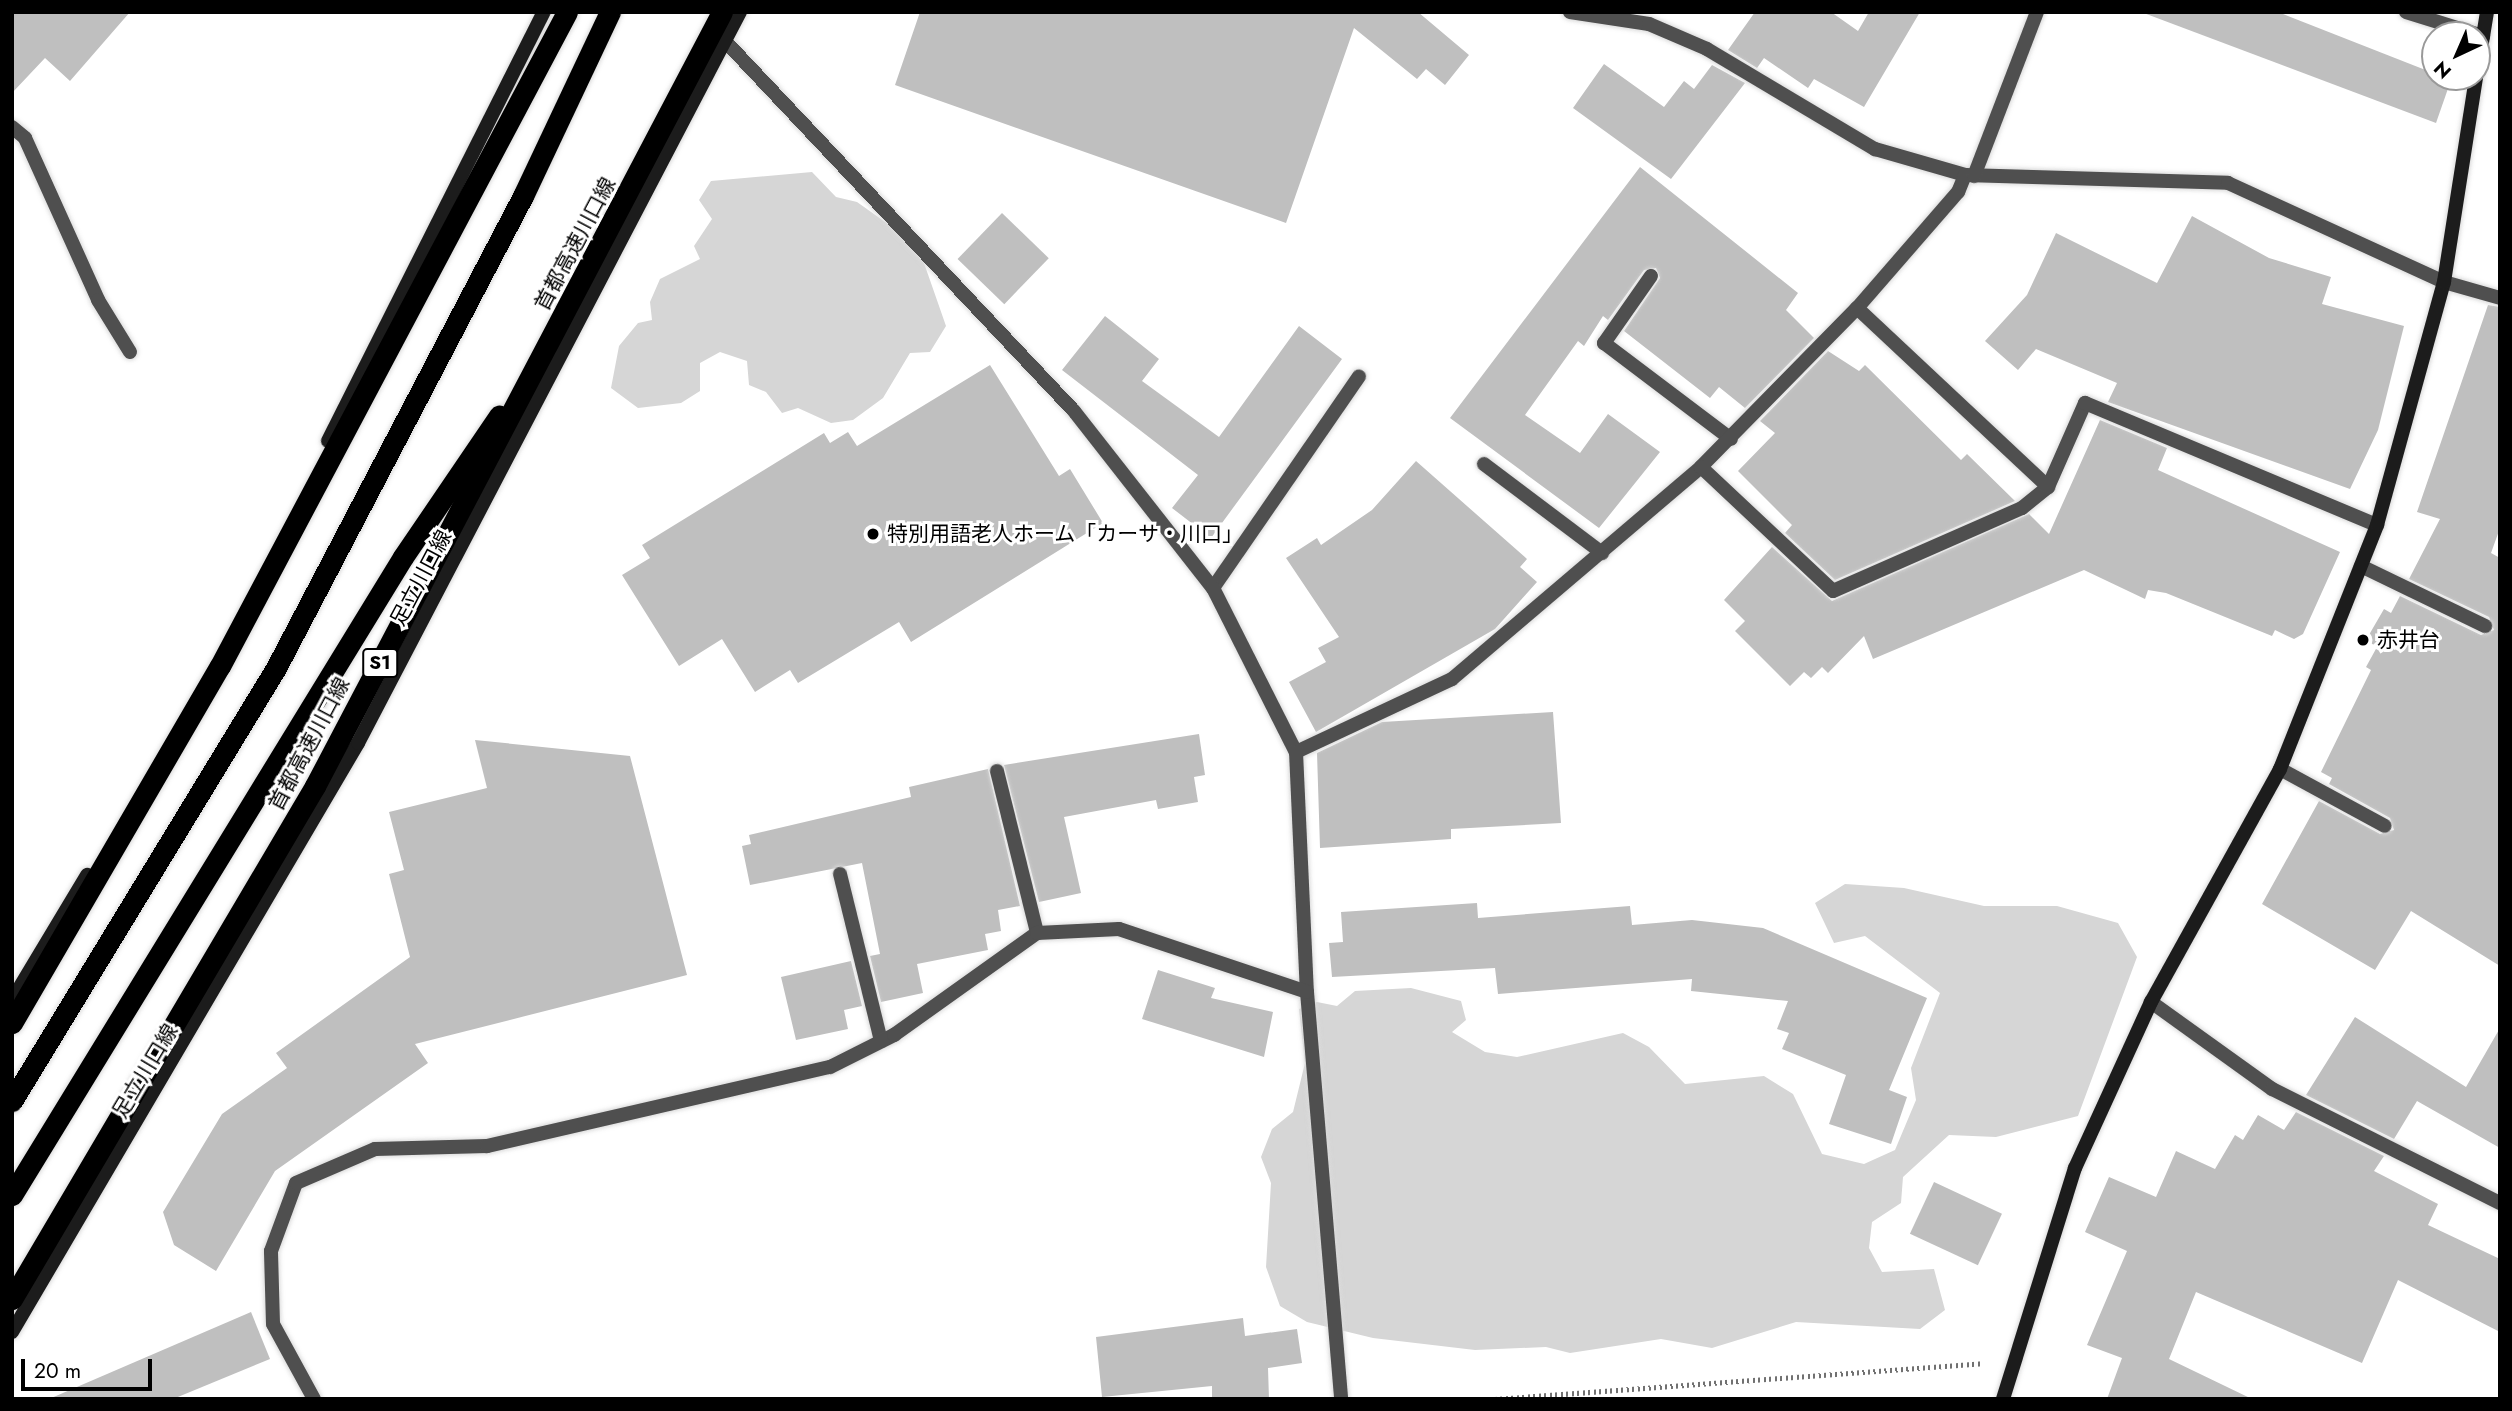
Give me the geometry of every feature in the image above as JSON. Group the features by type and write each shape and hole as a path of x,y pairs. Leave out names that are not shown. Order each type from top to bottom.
{"highway":[{"path":"12,1023 220,666 567,12"},
{"path":"12,1101 276,668 523,195 610,12"},
{"name":"首都高速川口線","path":"12,1299 256,891 561,324 722,12"},
{"path":"12,1195 403,557 561,324"}],"main road":[{"path":"12,1000 191,699 544,12"},
{"name":"足立川口線","path":"12,1332 358,743 740,12"},
{"path":"2003,1399 2075,1168 2151,1002 2280,769 2377,525 2444,282 2474,91"}],"street":[{"path":"1570,12 1649,24 1707,49 1875,149 1969,176 2228,183 2444,282 2500,298"},
{"path":"1296,752 1452,680 1731,439 1857,308 1958,192 1969,176 2037,12"},
{"path":"2406,12 2435,21"},
{"path":"726,42 1074,411 1213,587 1296,752 1307,992 1341,1399"},
{"path":"12,127 25,138 98,300 130,352"},
{"path":"1651,276 1604,343 1731,439"},
{"path":"1857,308 2048,487"},
{"path":"1213,587 1359,376"},
{"path":"1701,467 1833,592 2022,508 2048,487 2085,403 2377,525"},
{"path":"1484,464 1602,553"},
{"path":"2361,566 2485,626"},
{"path":"2280,769 2385,826"},
{"path":"997,771 1037,933"},
{"path":"840,874 881,1041"},
{"path":"314,1399 273,1324 271,1251 296,1183 375,1149 487,1146 830,1067 881,1041 1037,933 1119,929 1307,992"},
{"path":"2151,1002 2272,1089 2500,1203"}],"path":[{"path":"1495,1399 2014,1360"}],"shaded area":[{"path":"812,172 836,197 857,202 895,229 924,263 946,326 930,352 910,353 883,398 853,420 831,423 798,408 782,413 766,392 749,385 747,361 720,352 700,363 700,391 681,403 638,408 611,388 619,346 638,323 652,320 650,302 660,279 700,259 694,246 712,219 699,200 711,181"},
{"path":"1845,884 1904,888 1984,906 2057,906 2118,923 2137,957 2078,1116 1996,1137 1949,1135 1903,1177 1901,1203 1872,1222 1869,1248 1882,1272 1934,1269 1945,1310 1920,1329 1796,1322 1712,1348 1661,1339 1570,1353 1546,1347 1475,1350 1373,1338 1307,1322 1280,1306 1266,1267 1271,1183 1261,1157 1272,1129 1293,1112 1305,1063 1299,1009 1317,1002 1337,1006 1355,991 1411,988 1461,1001 1466,1020 1452,1032 1485,1052 1517,1057 1623,1033 1649,1047 1685,1084 1764,1076 1793,1094 1822,1154 1864,1164 1895,1150 1916,1100 1911,1068 1940,993 1865,936 1834,943 1815,903"}],"building":[{"path":"12,12 130,12 70,81 45,58 12,93"},
{"path":"920,12 1418,12 1469,55 1445,85 1426,69 1417,79 1354,28 1286,223 895,85"},
{"path":"1755,12 1831,12 1858,31 1869,12 1920,12 1864,107 1814,79 1808,88 1764,58 1757,68 1728,50"},
{"path":"2141,12 2278,12 2421,68 2421,91 2447,91 2436,123"},
{"path":"1604,64 1664,107 1684,81 1694,89 1712,65 1745,83 1671,179 1573,108"},
{"path":"1640,167 1798,293 1786,310 1814,338 1745,408 1719,387 1710,398 1624,331 1660,278 1656,268 1644,270 1608,320 1603,316 1584,346 1578,341 1525,415 1580,453 1608,414 1660,452 1599,528 1450,418"},
{"path":"1002,213 1049,258 1004,304 958,259"},
{"path":"2192,216 2269,258 2331,277 2322,304 2404,326 2378,430 2350,489 2108,402 2117,383 2036,349 2018,370 1985,341 2027,295 2056,233 2157,283"},
{"path":"2488,305 2500,307 2500,528 2491,553 2500,558 2500,966 2411,911 2375,970 2262,904 2319,801 2380,834 2394,830 2390,818 2329,784 2332,778 2321,772 2371,670 2366,667 2377,647 2366,640 2384,609 2391,613 2400,596 2481,635 2494,630 2489,617 2409,579 2440,519 2417,512"},
{"path":"1105,316 1159,359 1142,381 1219,437 1299,326 1342,359 1211,538 1172,508 1198,475 1062,370"},
{"path":"1828,351 1859,371 1865,365 1961,460 1967,454 2015,501 1835,580 1785,533 1792,525 1738,471 1775,433 1760,421"},
{"name":"特別用語老人ホーム「カーサ・川口」","path":"990,365 1059,476 1070,469 1103,523 911,642 899,622 798,683 790,670 755,692 722,639 679,666 622,575 650,558 642,545 824,433 830,443 848,432 857,446"},
{"path":"2100,420 2167,448 2158,470 2340,552 2303,634 2294,639 2275,630 2272,636 2166,593 2148,590 2145,599 2084,570 1873,659 1864,636 1828,673 1822,667 1811,678 1804,672 1790,686 1735,631 1745,621 1724,600 1772,547 1832,601 2029,514 2049,534"},
{"path":"1416,461 1527,559 1520,567 1537,582 1495,629 1316,732 1289,682 1326,662 1318,648 1339,637 1286,558 1317,538 1321,545 1372,510"},
{"path":"1553,712 1561,823 1451,829 1451,839 1320,848 1317,753 1382,722"},
{"path":"1199,734 1205,775 1194,777 1198,802 1158,809 1156,800 1064,817 1081,893 1039,902 1004,765"},
{"path":"475,740 630,756 687,975 415,1044 428,1063 275,1171 216,1271 174,1245 163,1212 222,1114 287,1068 276,1053 410,957 389,874 404,870 389,812 487,788"},
{"path":"988,769 1020,906 998,910 1001,931 985,934 988,950 917,964 923,993 881,1002 870,956 880,954 862,863 750,885 742,846 751,844 749,835 911,797 909,787"},
{"path":"1477,903 1478,918 1630,906 1632,925 1692,920 1763,928 1927,998 1889,1090 1907,1097 1891,1144 1829,1124 1846,1075 1782,1049 1789,1033 1777,1029 1788,1001 1691,991 1692,979 1498,994 1495,968 1332,977 1329,943 1343,942 1341,912"},
{"path":"851,961 862,1006 844,1010 848,1029 796,1040 781,977"},
{"path":"1158,970 1215,988 1211,998 1273,1012 1264,1057 1142,1019"},
{"path":"2355,1017 2466,1087 2500,1028 2500,1148 2417,1101 2394,1139 2306,1095"},
{"path":"2296,1112 2384,1156 2374,1171 2438,1204 2428,1225 2500,1259 2500,1332 2398,1280 2362,1363 2196,1292 2169,1359 2252,1399 2107,1399 2122,1358 2087,1345 2127,1251 2085,1232 2109,1177 2156,1197 2176,1151 2215,1169 2235,1135 2243,1140 2258,1115 2284,1130"},
{"path":"1934,1182 2002,1214 1978,1265 1910,1234"},
{"path":"251,1312 270,1359 173,1399 49,1399"},
{"path":"1243,1318 1245,1336 1297,1329 1302,1363 1268,1368 1269,1399 1212,1399 1212,1386 1102,1397 1096,1337"}],"place":[{"name":"特別用語老人ホーム「カーサ・川口」","path":"873,534"},
{"name":"赤井台","path":"2363,640"}]}
